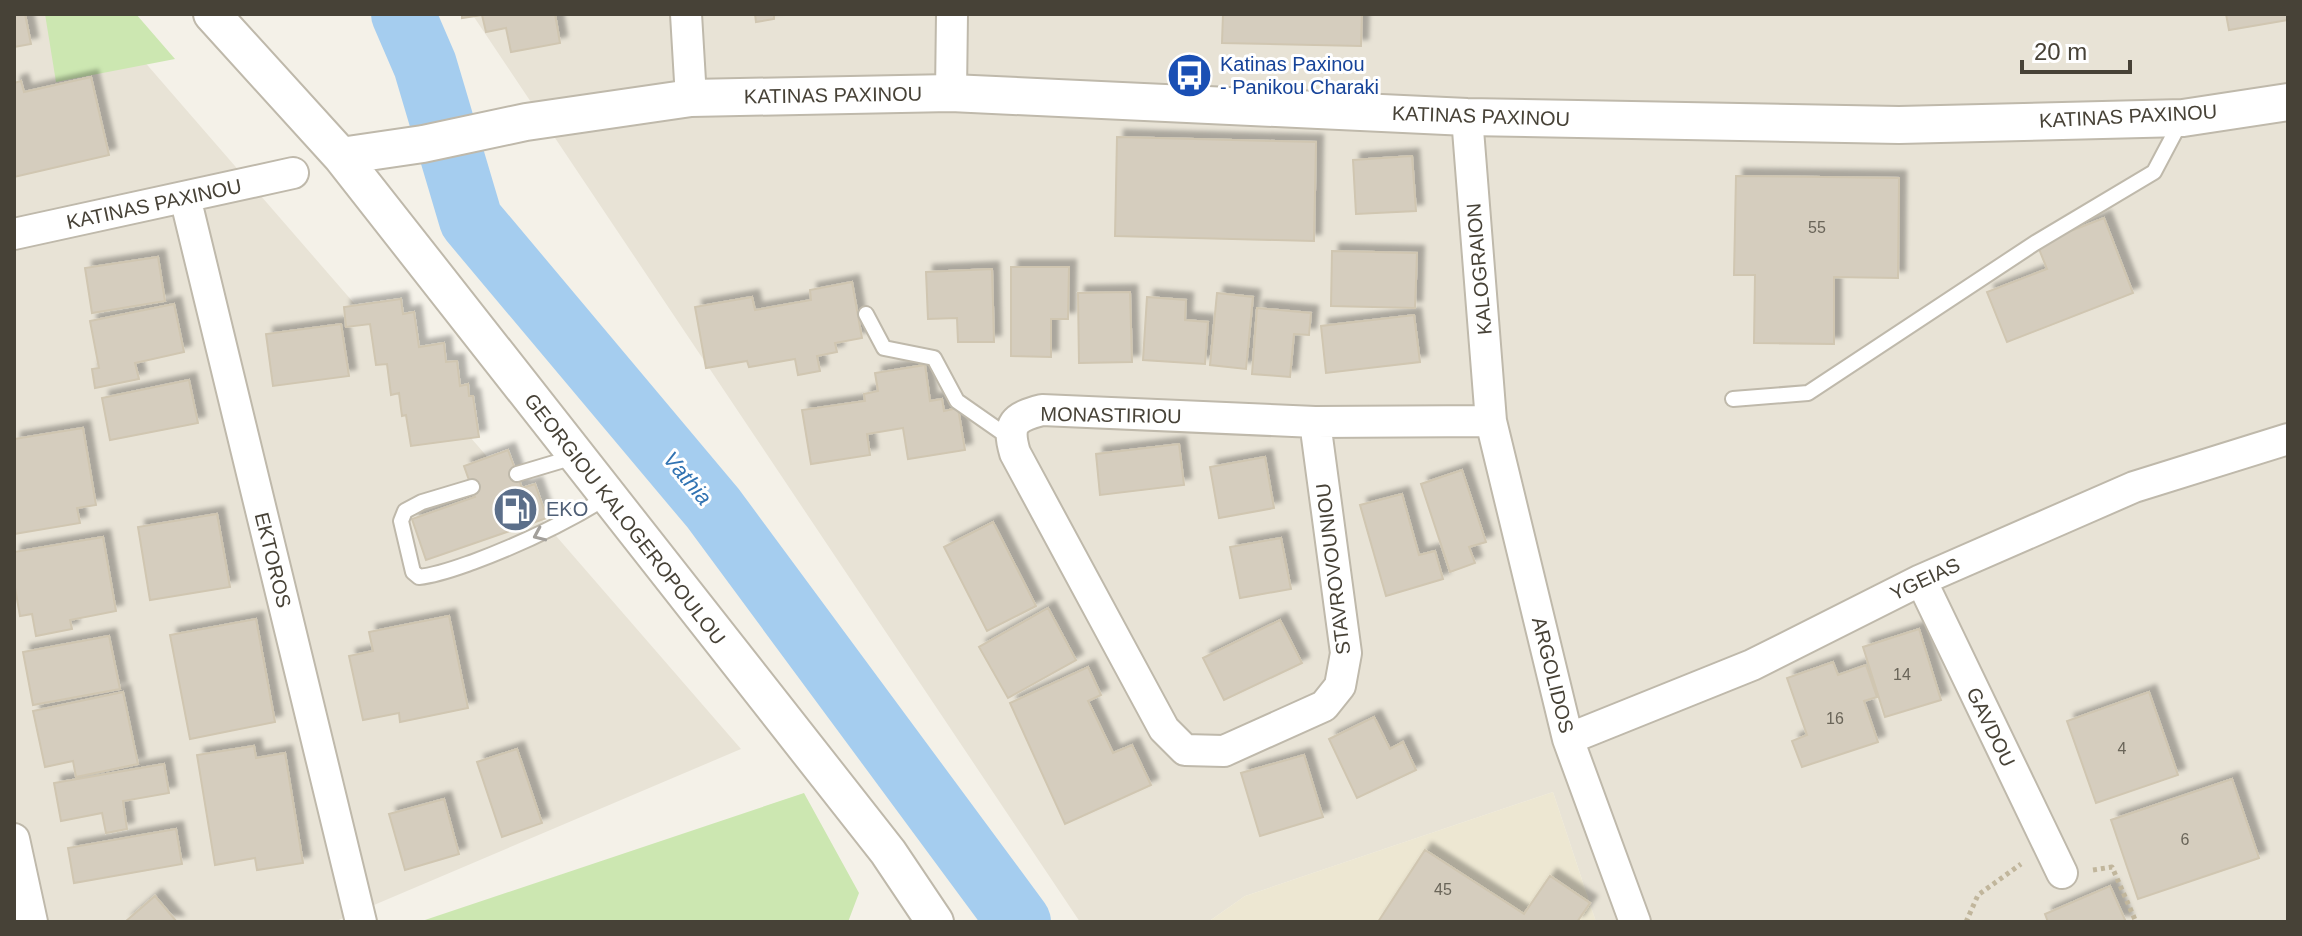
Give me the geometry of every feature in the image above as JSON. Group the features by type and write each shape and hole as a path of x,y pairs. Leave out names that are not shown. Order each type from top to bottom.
{"street":[{"name":"GEORGIOU KALOGEROPOULOU","path":"212,14 341,156 888,852 935,922"},
{"path":"686,14 691,98"},
{"path":"951,93 952,14"},
{"name":"KATINAS PAXINOU","path":"341,156 423,144 526,122 691,98 951,93 1467,117 1899,125 2183,118 2288,102"},
{"name":"KALOGRAION","path":"1467,117 1491,421"},
{"name":"KATINAS PAXINOU","path":"14,234 293,173"},
{"name":"EKTOROS","path":"185,197 361,922"},
{"name":"MONASTIRIOU","path":"1010,438 1012,425 1024,415 1042,410 1315,422 1491,421"},
{"name":"ARGOLIDOS","path":"1491,421 1568,739 1635,922"},
{"name":"STAVROVOUNIOU","path":"1010,438 1015,453 1164,729 1185,750 1224,751 1324,706 1340,686 1346,653 1315,422"},
{"name":"YGEIAS","path":"1568,739 1752,665 1921,580 2134,487 2288,439"},
{"name":"GAVDOU","path":"1921,580 2062,873"},
{"path":"14,839 25,913"}],"lane":[{"path":"1733,399 1808,393 2035,243 2154,172 2183,118"},
{"path":"866,314 884,348 934,358 957,401 1010,438"},
{"path":"517,474 576,456"},
{"path":"472,487 422,502 405,511 401,521 413,572 419,577 507,550 563,525 607,497"}],"path":[{"path":"1966,922 1978,895 2048,845"},
{"path":"2062,873 2112,867 2136,922"}],"shaded area":[{"path":"14,14 103,14 741,749 334,922 14,922"},
{"path":"472,14 2288,14 2288,922 1596,922 1553,792 1245,896 1208,922 1080,922"},
{"path":"1553,792 1596,922 1208,922 1245,896"}],"green space":[{"path":"45,14 136,14 175,59 56,82"},
{"path":"804,793 859,893 848,922 419,922"}],"building":[{"path":"14,14 25,14 31,44 14,47"},
{"path":"462,14 555,14 560,43 511,52 506,28 486,32 482,15 462,18"},
{"path":"755,14 774,14 774,19 756,22"},
{"path":"1223,14 1362,14 1361,46 1222,43"},
{"path":"2226,14 2288,14 2288,20 2229,30"},
{"path":"91,77 109,155 14,177 14,83 21,81 24,92"},
{"path":"1117,137 1316,142 1314,241 1115,236"},
{"path":"1412,156 1416,211 1356,214 1353,160"},
{"path":"1736,176 1899,178 1898,278 1834,277 1834,344 1754,343 1755,275 1734,275"},
{"path":"2104,218 2133,293 2007,342 1987,292 2047,269 2037,244"},
{"path":"1332,251 1417,253 1415,308 1331,306"},
{"path":"158,257 165,301 92,313 85,268"},
{"path":"1011,267 1069,267 1068,319 1051,319 1051,357 1011,356"},
{"path":"992,269 994,342 958,342 957,318 928,319 926,272"},
{"path":"852,282 862,338 835,343 837,352 817,356 820,371 798,375 795,359 749,367 747,361 706,368 695,307 752,297 755,310 811,300 810,290"},
{"path":"1130,292 1132,362 1079,363 1078,293"},
{"path":"1217,293 1253,297 1246,369 1210,365"},
{"path":"1147,297 1186,300 1185,320 1208,322 1205,364 1143,360"},
{"path":"401,299 403,314 414,312 419,347 444,343 446,362 457,361 460,386 468,384 469,396 473,396 479,437 411,446 399,393 391,395 387,364 376,365 370,324 346,327 344,307"},
{"path":"174,304 184,352 135,363 139,379 95,388 92,369 99,368 90,321"},
{"path":"1257,308 1311,313 1309,335 1294,334 1290,377 1252,374"},
{"path":"1414,315 1420,362 1326,373 1321,326"},
{"path":"341,324 349,376 273,386 266,334"},
{"path":"925,365 930,401 942,399 944,411 958,408 965,450 908,459 903,428 867,434 870,455 811,464 802,410 865,401 864,394 878,391 875,373"},
{"path":"189,380 198,423 110,440 102,398"},
{"path":"83,428 96,505 77,508 80,523 14,534 14,439"},
{"path":"1179,444 1184,485 1100,495 1096,454"},
{"path":"508,450 522,488 535,484 547,518 426,560 412,519 475,497 464,466"},
{"path":"1265,457 1274,508 1219,518 1210,467"},
{"path":"1462,470 1486,542 1469,547 1475,563 1450,572 1421,484"},
{"path":"1402,494 1419,555 1435,551 1443,579 1386,596 1360,505"},
{"path":"217,514 230,587 150,600 138,527"},
{"path":"993,522 1036,606 987,631 944,547"},
{"path":"103,537 116,611 70,620 72,629 36,636 32,614 20,616 14,582 14,552"},
{"path":"1281,538 1291,589 1240,598 1230,547"},
{"path":"1048,608 1076,660 1008,698 979,647"},
{"path":"449,616 468,708 400,722 399,713 363,720 349,656 373,651 369,632"},
{"path":"256,619 275,722 190,739 170,635"},
{"path":"1280,620 1302,663 1224,700 1203,658"},
{"path":"1919,629 1941,700 1885,717 1863,647"},
{"path":"109,636 120,689 33,705 23,652"},
{"path":"1833,662 1838,675 1866,665 1877,697 1864,701 1878,742 1802,767 1792,741 1807,735 1787,678"},
{"path":"1088,667 1101,695 1088,701 1113,753 1132,745 1151,785 1065,824 1010,703"},
{"path":"123,692 138,764 76,777 73,761 45,767 33,711"},
{"path":"2149,692 2178,775 2096,803 2067,721"},
{"path":"1374,717 1390,749 1403,742 1416,770 1357,798 1329,739"},
{"path":"254,746 256,758 285,753 303,863 257,870 255,858 215,865 197,755"},
{"path":"517,749 542,823 502,837 477,762"},
{"path":"1304,755 1323,817 1260,836 1241,773"},
{"path":"164,764 169,793 123,801 127,829 106,833 102,813 61,821 54,783"},
{"path":"2232,779 2259,858 2138,899 2111,820"},
{"path":"444,799 459,854 405,870 389,814"},
{"path":"176,829 182,864 74,883 68,848"},
{"path":"1425,850 1524,914 1550,876 1590,903 1577,922 1378,922"},
{"path":"2110,886 2126,922 2048,922 2045,914"},
{"path":"155,896 177,922 125,922"}],"waterway":[{"name":"Vathia","path":"403,14 425,65 471,220 713,508 1019,922"}],"place":[{"name":"Katinas Paxinou - Panikou Charaki","path":"1189,76"},
{"name":"EKO","path":"515,509"}]}
